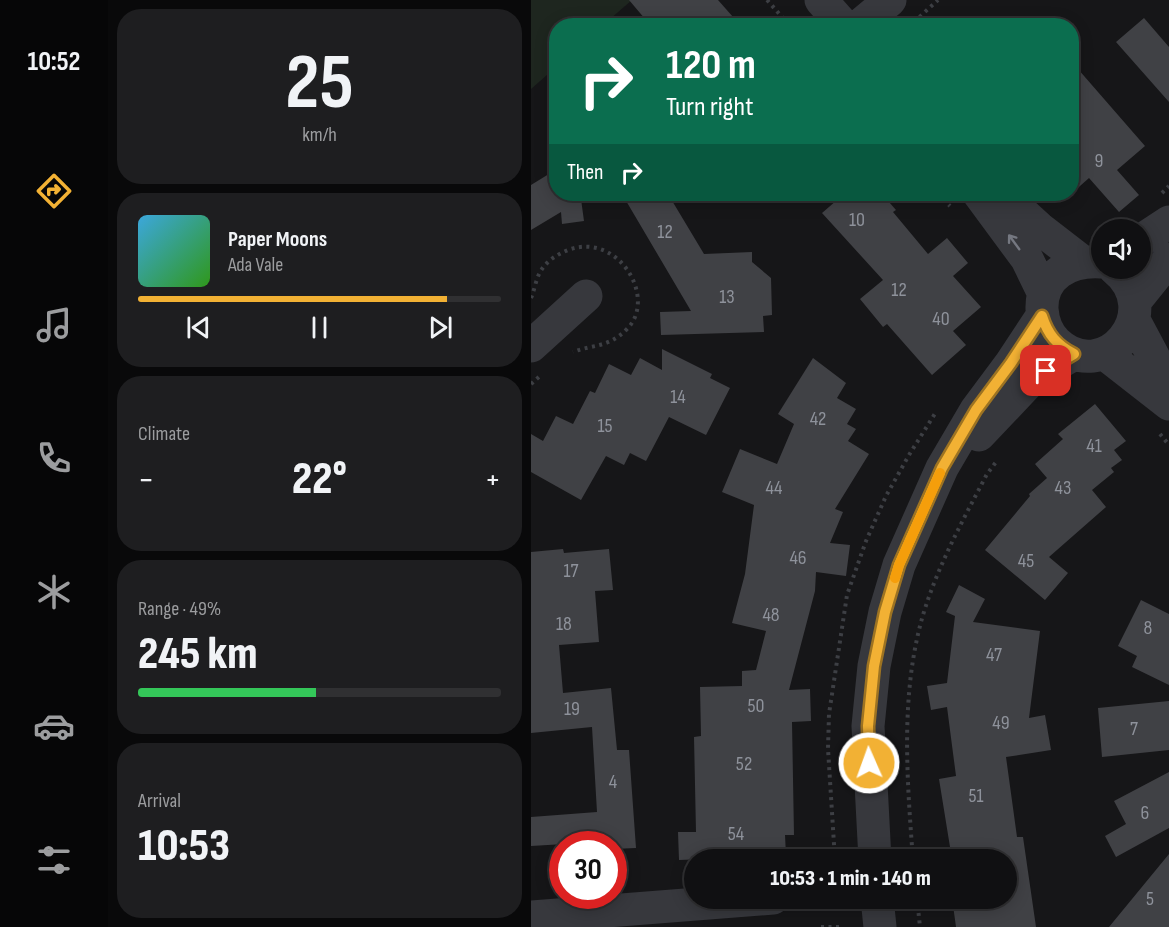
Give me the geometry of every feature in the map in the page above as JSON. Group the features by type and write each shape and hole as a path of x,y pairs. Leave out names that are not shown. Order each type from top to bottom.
{"street":[{"path":"821,0 837,18"},
{"path":"869,18 890,0"},
{"path":"984,201 1027,259 1043,304 1046,328 1052,339 1061,347 1089,354 1169,404"},
{"path":"1010,201 1039,228 1091,259"},
{"path":"1149,219 1162,210"},
{"path":"942,468 991,424 1032,379 1089,354 1119,346 1129,334 1136,311 1169,259"},
{"path":"874,849 868,726 874,666 885,612 899,565 942,468 976,410 1011,363 1043,304 1055,276 1068,266 1091,265"},
{"path":"1122,279 1130,284 1136,311 1169,386"},
{"path":"531,346 586,296"},
{"path":"531,917 684,905"},
{"path":"878,909 880,927"}],"path":[{"path":"767,0 783,18"},
{"path":"918,18 937,0"},
{"path":"1162,210 1169,186"},
{"path":"912,849 907,779 909,700 923,616 938,573 953,541 987,474 1001,455"},
{"path":"918,909 920,927"},
{"path":"821,927 841,927"}],"shaded area":[{"path":"531,0 632,0 611,18 549,18 549,73 531,89"}],"building":[{"path":"629,0 718,0 734,18 644,18"},
{"path":"1144,18 1169,47 1169,102 1116,42"},
{"path":"1079,70 1145,146 1117,170 1139,195 1119,212 1089,178 1079,187"},
{"path":"549,174 549,201 581,201 584,221 562,224 561,212 531,230 531,185"},
{"path":"626,201 672,201 704,254 752,252 752,262 771,278 772,315 763,316 764,332 661,335 660,312 691,311"},
{"path":"836,201 888,201 896,210 893,212 928,254 947,238 968,263 953,276 981,307 953,331 966,345 932,375 887,324 883,327 860,299 883,280 822,213"},
{"path":"662,349 712,374 710,378 730,388 706,435 669,417 646,461 630,453 624,465 606,456 581,500 531,472 531,434 543,441 556,416 573,424 590,391 595,393 609,364 631,375 640,358 662,370"},
{"path":"813,358 846,383 837,398 856,409 847,424 856,429 848,441 869,454 835,509 843,512 830,543 850,545 846,576 816,572 815,591 789,690 810,689 811,721 792,722 794,835 785,835 786,849 684,849 684,860 679,860 678,832 696,832 694,737 701,736 700,687 742,686 742,671 756,670 766,631 732,623 745,574 754,505 722,492 740,449 777,464 794,424 778,414"},
{"path":"1095,404 1126,441 1114,450 1122,460 1111,468 1114,472 1092,490 1106,507 1049,557 1068,573 1045,600 985,550 1030,496 1029,494 1047,478 1035,464 1063,439 1058,434"},
{"path":"563,549 564,553 609,549 613,590 595,591 599,642 559,645 563,693 611,688 617,750 629,750 636,848 627,848 627,831 549,831 549,845 531,846 531,817 597,812 592,727 531,733 531,552"},
{"path":"959,585 985,599 973,622 1040,631 1029,718 1045,715 1051,750 1006,757 1017,837 1023,837 1036,927 956,927 954,909 1017,909 1017,849 945,849 950,847 939,779 956,776 947,707 931,710 927,686 947,683 955,616 946,612"},
{"path":"1141,600 1169,614 1169,685 1132,667 1137,656 1118,646"},
{"path":"1169,701 1169,750 1102,757 1098,708"},
{"path":"1169,772 1169,828 1116,857 1105,836 1126,824 1114,801"},
{"path":"1169,854 1169,927 1109,927"}],"slow traffic":[{"path":"895,578 940,473"}],"route":[{"path":"869,763 868,726 874,666 885,612 899,565 942,468 976,410 1042,316 1052,339 1074,354 1046,371"}]}
